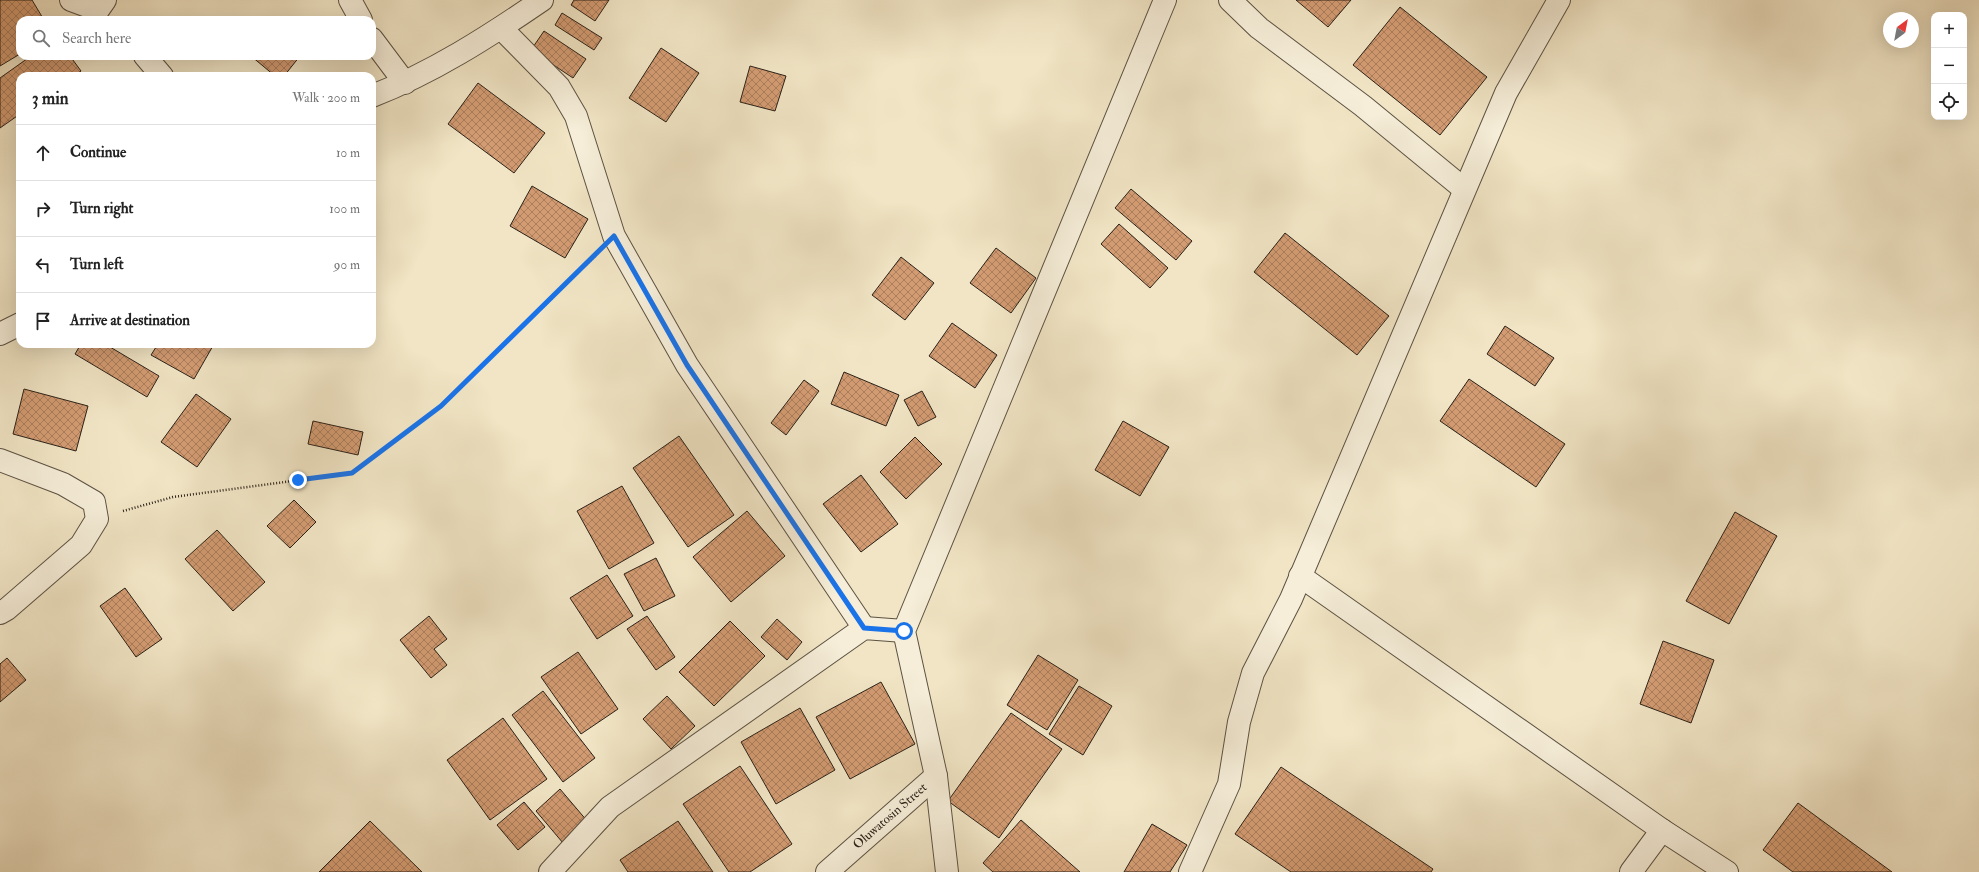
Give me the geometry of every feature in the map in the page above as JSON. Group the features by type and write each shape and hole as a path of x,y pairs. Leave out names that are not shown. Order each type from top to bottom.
{"street":[{"path":"71,0 104,10"},
{"path":"350,0 359,16"},
{"path":"376,94 405,83 501,28 542,0"},
{"path":"948,872 936,776 904,631 1165,0"},
{"path":"1230,0 1259,28 1363,106 1464,189"},
{"path":"1190,872 1229,784 1239,722 1253,673 1300,576 1506,93 1559,0"},
{"path":"501,28 559,87 576,116 614,236 687,365 864,628"},
{"path":"376,44 405,83"},
{"path":"148,60 159,72"},
{"path":"0,334 16,326"},
{"path":"0,460 62,484 94,502 97,519 82,545 7,609 0,613"},
{"path":"1300,576 1662,830 1727,872"},
{"path":"550,872 610,807 864,628 904,631"},
{"name":"Oluwatosin Street","path":"827,872 936,776"},
{"path":"1631,872 1662,830"}],"path":[{"path":"97,519 174,497 352,473 441,406 614,236"}],"building":[{"path":"0,0 32,0 42,16 16,16 16,56 0,66"},
{"path":"574,0 609,0 595,21 571,5"},
{"path":"1296,0 1351,0 1328,27"},
{"path":"1400,7 1487,77 1440,135 1353,65"},
{"path":"562,13 602,38 594,50 555,25"},
{"path":"544,31 586,59 573,78 531,50"},
{"path":"661,48 699,73 666,122 629,98"},
{"path":"25,60 73,60 81,71 16,72 16,117 0,128 0,78"},
{"path":"256,60 297,60 287,72 270,72"},
{"path":"750,66 786,76 775,111 740,102"},
{"path":"478,83 545,133 514,173 448,124"},
{"path":"532,186 588,219 565,258 510,226"},
{"path":"1131,189 1192,241 1176,260 1115,208"},
{"path":"1119,224 1168,268 1150,288 1101,244"},
{"path":"1285,233 1389,316 1357,355 1254,272"},
{"path":"996,248 1036,278 1011,313 970,283"},
{"path":"901,257 934,283 905,320 872,295"},
{"path":"952,323 997,355 975,388 929,356"},
{"path":"1505,326 1554,358 1535,386 1487,354"},
{"path":"79,348 112,348 159,376 147,397 75,354"},
{"path":"155,348 212,348 194,379 151,355"},
{"path":"844,372 899,395 886,426 831,404"},
{"path":"1469,379 1565,444 1536,487 1440,421"},
{"path":"804,380 819,391 786,435 771,423"},
{"path":"24,389 88,406 76,451 13,434"},
{"path":"922,391 936,417 918,426 904,400"},
{"path":"196,394 231,419 197,467 161,442"},
{"path":"313,421 363,432 358,455 308,444"},
{"path":"1123,421 1169,447 1140,496 1095,470"},
{"path":"679,436 734,515 688,547 633,468"},
{"path":"915,437 942,464 906,499 880,472"},
{"path":"861,475 898,524 861,552 823,504"},
{"path":"622,486 654,543 609,569 577,511"},
{"path":"294,500 316,522 290,548 267,526"},
{"path":"747,511 785,556 731,602 693,557"},
{"path":"1735,512 1777,536 1729,624 1686,601"},
{"path":"217,530 265,582 233,611 185,559"},
{"path":"656,558 675,596 644,611 624,574"},
{"path":"607,575 633,616 597,639 570,598"},
{"path":"125,588 162,639 136,657 100,606"},
{"path":"429,616 447,639 434,649 447,665 431,678 400,640"},
{"path":"647,616 675,657 656,670 627,629"},
{"path":"777,619 802,642 787,660 761,637"},
{"path":"730,621 765,656 714,706 679,672"},
{"path":"1663,641 1714,660 1691,723 1640,704"},
{"path":"578,652 618,709 581,734 541,677"},
{"path":"1038,655 1078,680 1047,730 1007,705"},
{"path":"7,658 26,680 0,702 0,664"},
{"path":"881,682 915,744 850,779 816,717"},
{"path":"1079,686 1112,706 1083,755 1049,734"},
{"path":"543,691 595,758 563,782 512,715"},
{"path":"667,696 695,726 671,749 643,719"},
{"path":"800,708 835,770 776,804 741,742"},
{"path":"1011,713 1062,749 999,838 948,801"},
{"path":"503,718 547,779 490,820 447,760"},
{"path":"740,766 792,844 750,872 729,872 683,804"},
{"path":"1281,767 1433,869 1431,872 1291,872 1235,834"},
{"path":"560,789 588,822 563,843 536,811"},
{"path":"524,802 545,827 518,850 497,825"},
{"path":"1798,803 1892,872 1793,872 1763,850"},
{"path":"1021,820 1080,872 993,872 983,863"},
{"path":"370,821 422,872 319,872"},
{"path":"678,821 713,872 628,872 620,860"},
{"path":"1152,824 1187,845 1170,872 1124,872"}],"route":[{"path":"298,480 352,473 441,406 614,236 687,365 864,628 904,631"}]}
